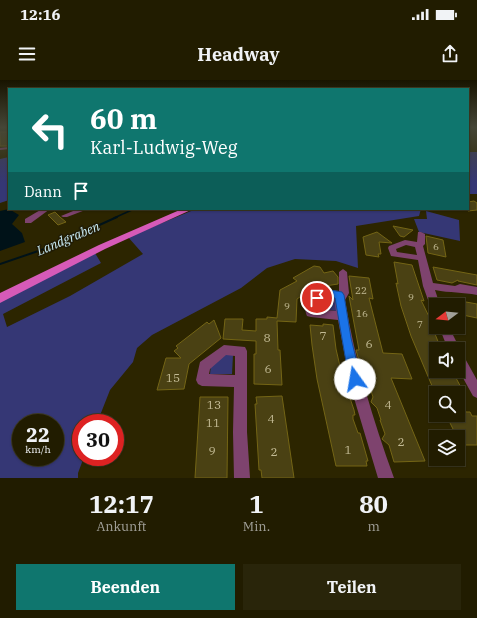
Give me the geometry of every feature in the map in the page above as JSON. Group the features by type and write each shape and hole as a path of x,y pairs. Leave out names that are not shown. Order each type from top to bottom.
{"main road":[{"path":"0,298 102,246 187,210"}],"street":[{"path":"28,221 45,210"},
{"path":"65,216 82,210"},
{"path":"421,234 421,244 419,245 421,258 432,298"},
{"path":"419,245 405,242 392,248 394,254 421,258"},
{"path":"339,298 342,297 344,293 343,272"},
{"path":"428,286 456,290 463,294 477,297"},
{"path":"456,290 460,288 477,291"},
{"path":"342,316 311,312 310,302 324,293 339,295 357,388 386,478"},
{"path":"465,370 477,392"},
{"path":"240,381 242,478"}],"shaded area":[{"path":"469,152 477,152 477,194 469,194"},
{"path":"8,157 8,200 0,203 0,159"},
{"path":"8,209 19,215 12,224 22,233 25,242 0,251 0,211"},
{"path":"194,210 421,210 419,216 356,226 358,268 336,261 295,259 267,268 241,288 152,335 137,348 133,362 110,390 101,414 72,414 72,466 81,466 78,478 0,478 0,301 95,253 101,263 3,314 7,327 70,296 143,254 128,237"},
{"path":"426,211 459,220 460,241 419,232 414,219 427,219"},
{"path":"327,296 336,298 337,311 318,309 317,303"},
{"path":"225,354 233,355 232,374 210,374 211,365"}],"building":[{"path":"474,201 477,203 477,210 468,211 469,202"},
{"path":"55,212 66,222 58,225 48,215"},
{"path":"393,226 413,230 404,237 400,236"},
{"path":"377,232 392,243 379,242 381,254 378,254 379,257 366,255 363,237"},
{"path":"426,236 443,240 446,257 428,253"},
{"path":"394,262 412,265 424,301 421,300 429,317 429,334 435,334 438,342 429,342 429,378 456,378 460,386 432,386 411,336 401,306 396,283 398,284"},
{"path":"314,266 320,267 324,273 333,271 338,277 338,284 325,286 322,282 297,299 296,322 277,321 278,350 280,350 282,385 254,384 254,354 256,354 256,341 223,339 225,319 243,319 242,330 256,331 256,319 267,319 267,317 277,318 280,290 297,281 293,278"},
{"path":"433,267 477,275 477,285 458,280 452,283 437,280"},
{"path":"349,276 369,278 373,299 369,298 383,353 402,354 412,379 391,378 425,461 394,462 389,445 382,439 385,434 381,420 377,408 371,402 373,397 367,379 364,379 356,350 359,350 349,296 353,300"},
{"path":"465,302 477,304 477,318 465,315"},
{"path":"214,320 221,338 189,364 184,389 157,390 166,358 181,358 174,351 178,348 176,346 207,322 209,324"},
{"path":"323,324 333,325 336,349 345,388 346,392 348,392 354,410 355,415 353,415 353,419 358,433 360,433 368,461 366,461 367,466 336,466 317,379 310,325 323,326"},
{"path":"282,396 294,478 262,478 261,470 259,470 255,404 257,404 256,397"},
{"path":"200,397 228,397 227,478 195,478"},
{"path":"465,410 466,412 470,412 472,416 477,416 477,445 465,445 465,430 454,430 450,422 465,422"}],"waterway":[{"name":"Landgraben","path":"114,218 132,210"},
{"name":"Landgraben","path":"0,264 53,246 117,217"}],"route":[{"path":"317,298 324,293 339,295 355,379"}]}
